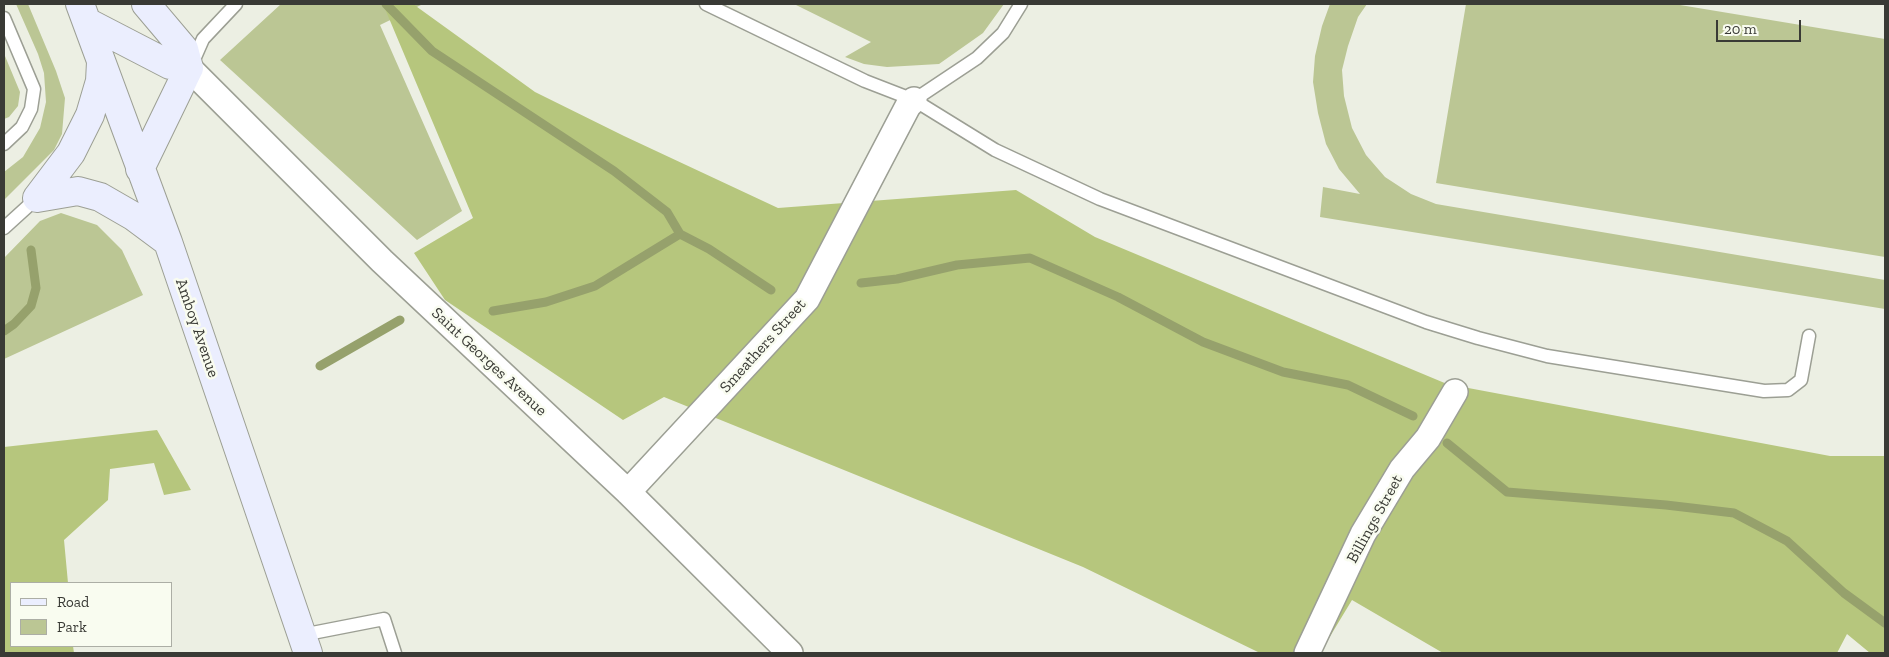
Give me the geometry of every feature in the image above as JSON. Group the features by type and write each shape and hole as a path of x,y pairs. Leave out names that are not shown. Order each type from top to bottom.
{"main road":[{"path":"140,169 190,68 184,49 146,4"},
{"path":"84,13 170,65 190,68"},
{"name":"Amboy Avenue","path":"84,13 168,242 305,644"},
{"path":"37,198 71,153 90,115 100,81 101,60"},
{"path":"37,198 78,191 100,197 133,216 168,242"}],"street":[{"name":"Saint Georges Avenue","path":"190,68 382,261 628,492 790,653"},
{"name":"Smeathers Street","path":"628,492 807,299 908,106 914,100"},
{"name":"Billings Street","path":"1307,653 1363,534 1402,469 1428,438 1455,392"}],"lane":[{"path":"190,68 203,39 236,4"},
{"path":"706,4 865,81 914,100 995,150 1100,199 1426,322 1478,338 1547,356 1764,392 1788,390 1801,380 1809,336"},
{"path":"914,100 977,58 1003,33 1021,4"},
{"path":"4,18 34,89 31,110 22,127 4,144"},
{"path":"4,228 37,198"},
{"path":"305,644 384,619 395,653"}],"green space":[{"path":"16,4 28,4 56,71 65,98 62,134 54,150 4,200 4,172 23,157 40,128 46,102 44,73 38,54"},
{"path":"281,4 423,4 380,25 462,211 417,240 220,60"},
{"path":"383,4 413,4 535,92 778,208 1016,190 1095,237 1447,384 1830,456 1885,456 1885,653 1870,653 1847,634 1837,653 1443,653 1352,600 1320,653 1260,653 1083,567 664,397 623,420 445,300 414,253 473,218"},
{"path":"794,4 1004,4 983,33 939,64 887,67 864,64 845,57 871,42"},
{"path":"1330,4 1367,4 1358,17 1342,70 1344,96 1352,128 1366,155 1385,177 1411,194 1436,204 1885,280 1885,309 1320,217 1323,187 1360,194 1339,169 1326,144 1313,82 1315,56 1322,26"},
{"path":"1466,4 1674,4 1885,39 1885,257 1436,183"},
{"path":"4,57 20,92 18,106 9,117 4,119"},
{"path":"61,213 97,225 122,250 143,295 4,359 4,258 40,221"},
{"path":"157,430 191,490 164,495 154,463 110,469 108,500 64,540 68,582 10,582 10,647 73,647 74,653 4,653 4,447"}],"waterway":[{"path":"386,4 432,51 614,171 667,212 680,234 709,249 771,290"},
{"path":"493,311 546,302 595,286 680,234"},
{"path":"4,331 14,324 31,306 36,288 31,250"},
{"path":"861,283 897,279 957,265 1030,258 1118,297 1203,342 1283,372 1348,385 1413,416"},
{"path":"320,366 400,320"},
{"path":"1447,443 1507,492 1666,505 1734,513 1787,541 1844,593 1885,623"}]}
